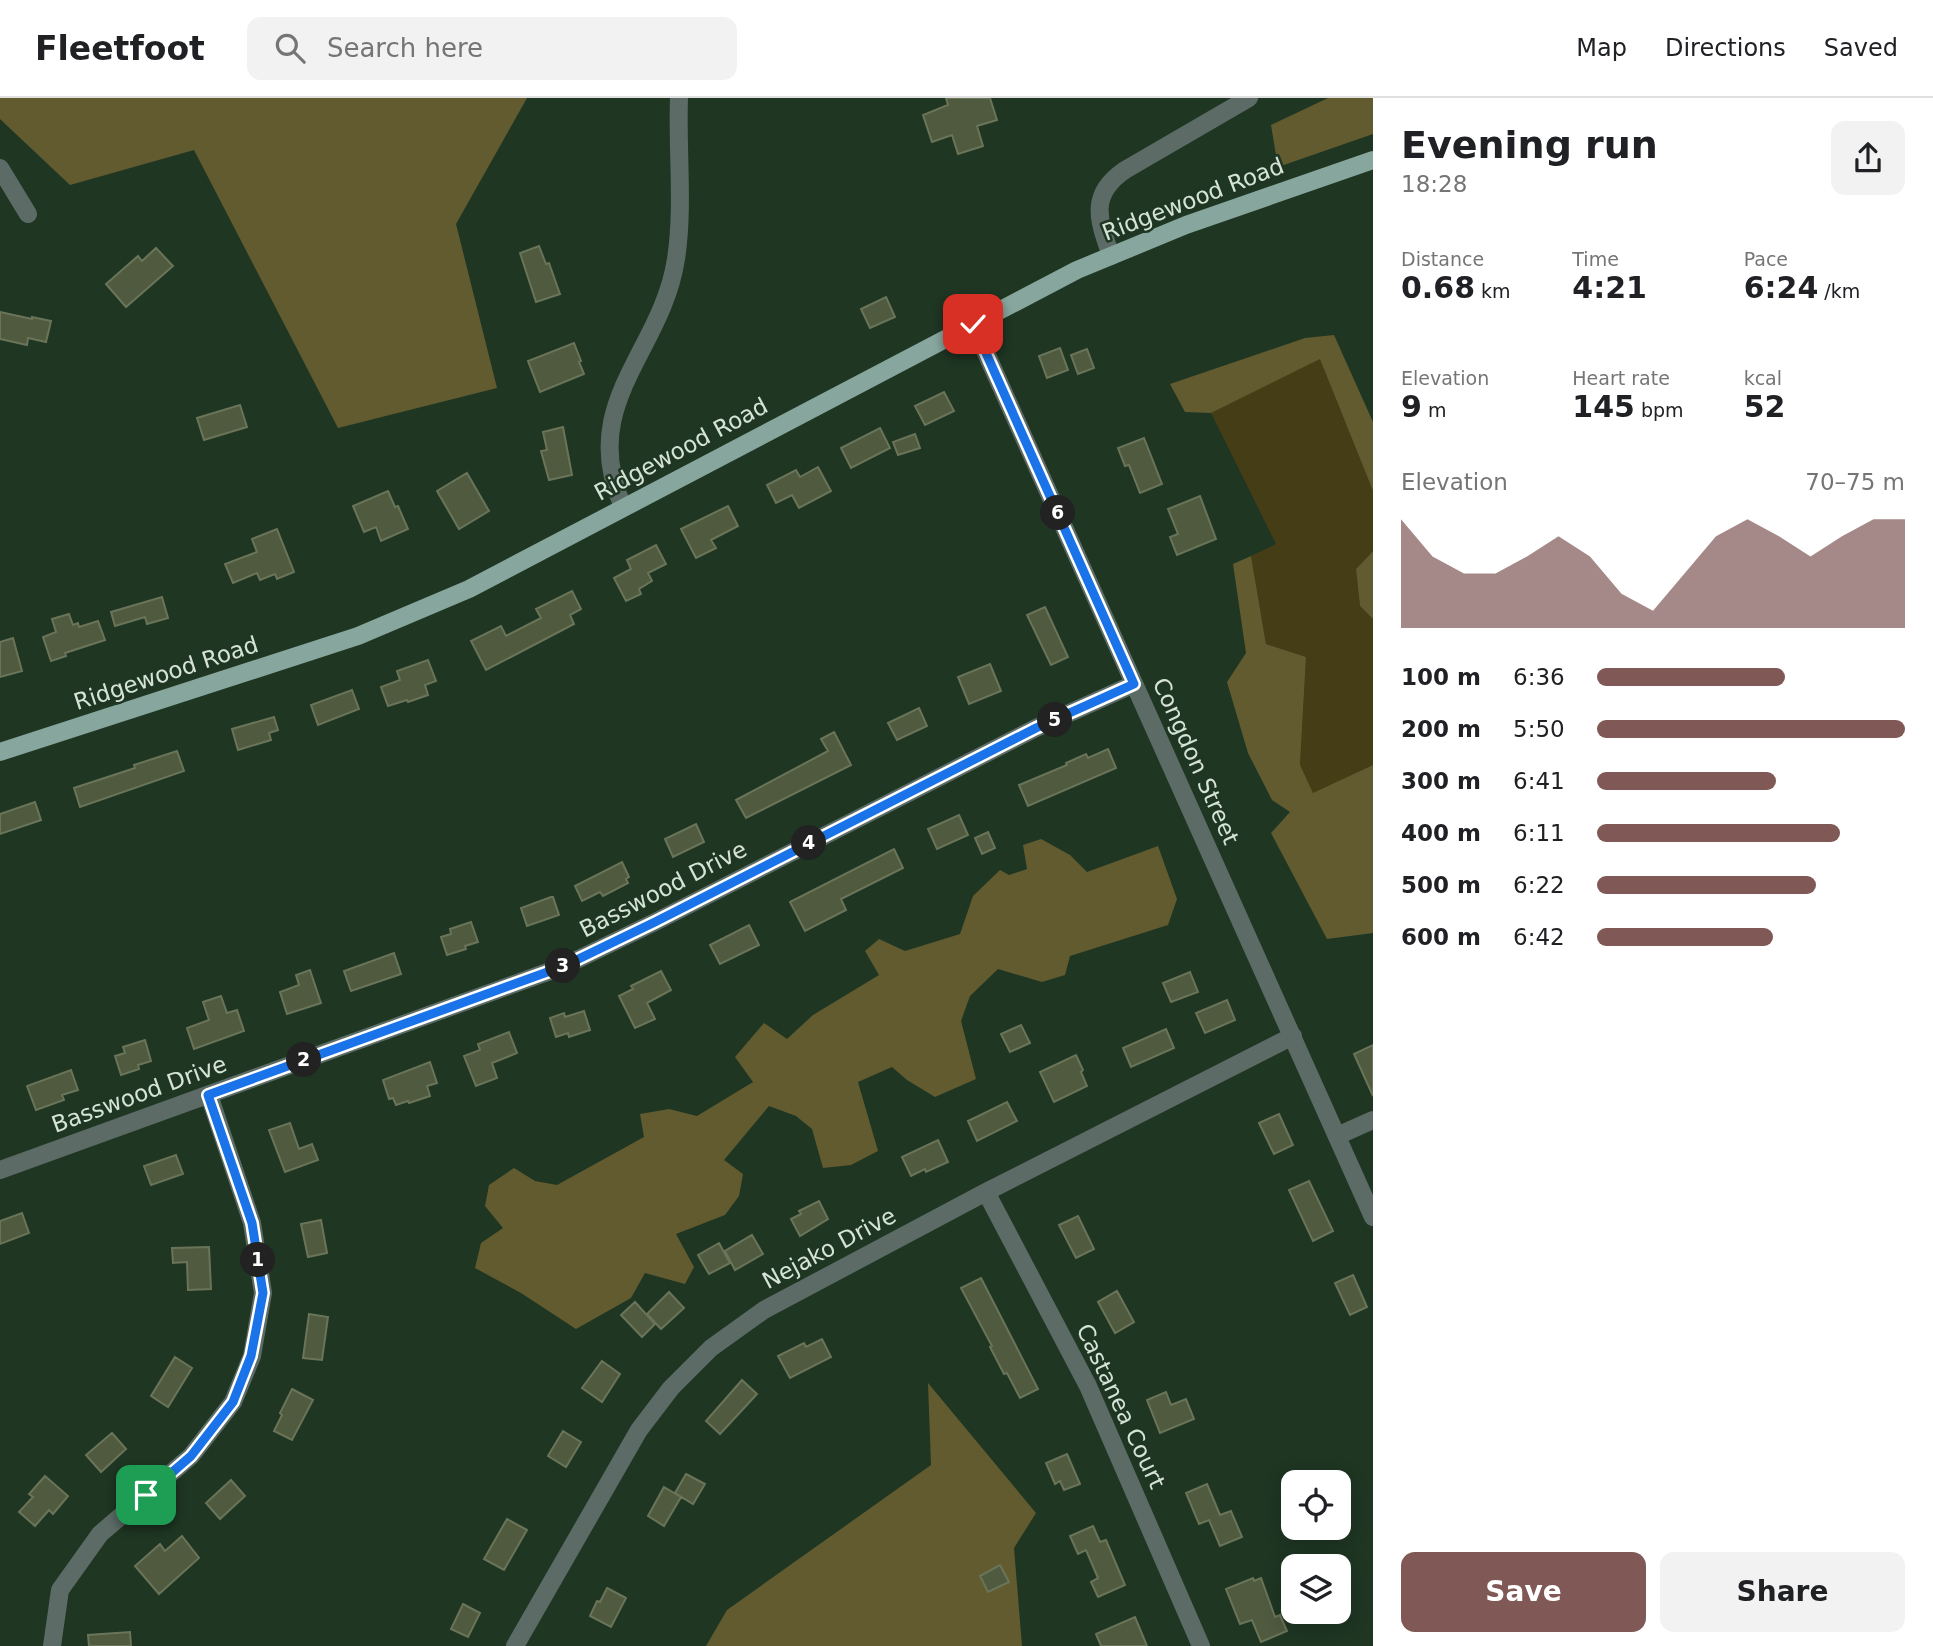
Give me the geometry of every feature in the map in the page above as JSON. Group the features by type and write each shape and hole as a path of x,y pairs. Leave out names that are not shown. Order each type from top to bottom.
{"main road":[{"name":"Ridgewood Road","path":"0,752 358,636 469,589 1077,270 1186,225 1373,160"}],"street":[{"path":"623,507 612,476 610,440 621,389 661,309 676,259 679,98"},
{"path":"1111,256 1098,210 1111,182 1125,170 1249,98"},
{"path":"0,168 28,214"},
{"name":"Congdon Street","path":"973,324 1373,1217"},
{"name":"Basswood Drive","path":"0,1170 564,966 1036,728 1134,684"},
{"name":"Nejako Drive","path":"515,1646 639,1430 671,1388 711,1348 764,1310 986,1192 1293,1036"},
{"path":"52,1646 60,1590 100,1534 191,1456 233,1402 251,1356 263,1293 252,1223 208,1095"},
{"path":"1337,1136 1373,1120"},
{"name":"Castanea Court","path":"986,1192 1088,1386 1201,1646"}],"shaded area":[{"path":"0,98 527,98 456,224 497,388 338,428 194,150 70,185 0,119"},
{"path":"1328,98 1373,98 1373,134 1278,167 1271,125"},
{"path":"1334,335 1373,422 1373,491 1320,359 1211,413 1185,412 1170,384 1305,338"},
{"path":"1320,358 1373,491 1373,551 1356,569 1360,606 1373,619 1373,765 1313,794 1300,766 1306,657 1266,644 1251,556 1276,544 1211,413"},
{"path":"1373,551 1373,619 1360,606 1356,569"},
{"path":"1251,556 1266,644 1306,657 1300,765 1313,793 1373,765 1373,933 1327,939 1271,833 1290,812 1272,800 1248,753 1227,682 1246,653 1233,564"},
{"path":"1041,839 1070,855 1087,872 1158,846 1177,899 1168,925 1070,956 1065,975 1042,982 998,969 970,996 961,1021 976,1079 935,1097 892,1067 858,1082 878,1151 851,1165 823,1168 812,1129 796,1116 769,1106 724,1160 743,1174 739,1196 725,1215 676,1234 694,1267 685,1284 645,1273 631,1298 576,1329 521,1293 475,1268 481,1243 503,1228 485,1206 489,1185 514,1168 535,1181 557,1185 644,1137 640,1114 669,1109 697,1116 753,1082 735,1057 764,1023 787,1039 813,1015 879,975 865,951 879,939 905,951 960,934 973,896 1000,870 1009,875 1027,869 1023,845"},
{"path":"928,1383 1036,1513 1014,1548 1022,1646 706,1646 727,1610 931,1465"}],"building":[{"path":"946,98 990,98 997,120 977,126 983,146 958,154 952,135 932,142 923,115 948,105"},
{"path":"539,246 546,264 549,263 560,294 536,302 520,253"},
{"path":"156,248 173,266 126,307 106,284 138,256 142,261"},
{"path":"886,297 895,317 870,328 861,309"},
{"path":"0,312 51,321 46,342 28,338 27,345 0,339"},
{"path":"574,343 584,374 540,392 528,361"},
{"path":"1060,348 1068,370 1047,378 1039,356"},
{"path":"1087,349 1094,368 1078,374 1071,355"},
{"path":"944,392 954,411 925,425 915,406"},
{"path":"240,405 247,427 204,440 197,418"},
{"path":"563,427 572,475 549,480 541,451 547,450 543,432"},
{"path":"880,428 890,448 851,468 841,448"},
{"path":"915,434 920,448 898,455 893,442"},
{"path":"1144,438 1162,484 1140,493 1129,465 1125,466 1118,448"},
{"path":"818,467 831,491 799,508 792,495 776,503 767,485 796,470 800,477"},
{"path":"467,473 489,511 459,529 437,491"},
{"path":"388,491 408,529 381,541 376,527 364,532 353,506"},
{"path":"1200,496 1216,539 1177,555 1170,537 1178,534 1168,509"},
{"path":"728,506 738,526 711,540 716,548 696,558 681,529"},
{"path":"277,529 294,572 277,579 275,574 260,580 257,573 233,583 225,564 257,552 252,539"},
{"path":"656,545 666,564 648,573 652,581 639,589 641,594 626,601 614,578 631,569 627,560"},
{"path":"572,591 581,609 570,615 574,624 486,670 471,641 501,626 506,636 541,618 536,609"},
{"path":"162,597 168,618 147,624 145,617 115,626 111,612"},
{"path":"1045,607 1068,657 1051,665 1027,615"},
{"path":"69,614 73,625 78,623 79,627 98,621 105,640 65,653 66,656 51,661 43,637 56,632 52,619"},
{"path":"13,638 22,671 0,677 0,642"},
{"path":"428,660 436,681 425,685 428,695 388,706 381,687 400,680 397,671"},
{"path":"990,664 1001,691 969,704 958,677"},
{"path":"352,690 359,709 318,725 311,705"},
{"path":"919,708 927,726 897,740 888,723"},
{"path":"274,717 278,730 269,733 271,740 238,750 232,729"},
{"path":"834,732 851,765 746,818 736,800 828,751 821,739"},
{"path":"1108,749 1116,768 1028,806 1019,785 1086,754 1088,758"},
{"path":"177,751 184,771 80,807 74,788"},
{"path":"35,802 41,820 0,834 0,814"},
{"path":"959,815 968,835 937,849 928,829"},
{"path":"696,824 704,842 673,857 665,839"},
{"path":"988,832 995,848 982,854 975,838"},
{"path":"894,849 903,868 841,899 846,910 805,931 790,902"},
{"path":"622,862 629,877 626,879 628,883 603,896 600,892 582,901 575,886"},
{"path":"551,897 559,915 527,926 521,908"},
{"path":"471,922 478,942 447,955 441,937 451,934 450,929"},
{"path":"749,925 759,945 720,964 710,945"},
{"path":"394,953 401,974 351,991 344,971"},
{"path":"310,970 321,1003 287,1014 280,992 299,985 296,975"},
{"path":"661,971 671,990 647,1003 655,1019 635,1028 619,996 633,989 631,986"},
{"path":"1190,972 1198,992 1171,1002 1163,983"},
{"path":"221,996 227,1013 237,1010 244,1031 194,1049 187,1028 209,1020 203,1002"},
{"path":"1227,1000 1235,1020 1205,1033 1196,1013"},
{"path":"584,1011 590,1030 569,1037 568,1033 556,1037 550,1018"},
{"path":"1021,1025 1030,1043 1010,1052 1001,1034"},
{"path":"1166,1029 1174,1048 1131,1067 1123,1048"},
{"path":"509,1032 517,1053 492,1063 497,1078 476,1086 464,1056 480,1050 478,1044"},
{"path":"145,1040 151,1061 138,1065 139,1069 121,1075 115,1056 125,1053 123,1047"},
{"path":"1373,1045 1373,1096 1354,1054"},
{"path":"1076,1055 1087,1086 1054,1102 1040,1072"},
{"path":"430,1062 437,1083 427,1086 430,1096 396,1105 393,1098 389,1099 383,1080"},
{"path":"71,1070 78,1090 62,1095 64,1100 36,1110 27,1086"},
{"path":"1007,1102 1017,1121 977,1141 968,1121"},
{"path":"1279,1114 1293,1145 1274,1154 1259,1123"},
{"path":"290,1123 299,1149 312,1144 318,1160 285,1172 269,1130"},
{"path":"938,1140 948,1162 911,1176 902,1157"},
{"path":"176,1155 183,1174 151,1185 144,1166"},
{"path":"1309,1181 1333,1231 1313,1241 1289,1190"},
{"path":"819,1201 828,1219 800,1236 791,1219 801,1214 799,1211"},
{"path":"22,1213 29,1233 0,1244 0,1221"},
{"path":"1078,1216 1094,1249 1076,1258 1059,1225"},
{"path":"321,1220 327,1253 308,1257 301,1224"},
{"path":"752,1235 763,1254 735,1270 725,1251"},
{"path":"719,1243 730,1263 709,1274 698,1255"},
{"path":"209,1247 211,1289 188,1290 187,1262 173,1263 172,1248"},
{"path":"1353,1275 1367,1307 1350,1315 1335,1283"},
{"path":"981,1278 1038,1389 1020,1398 1007,1373 1004,1374 961,1288"},
{"path":"1117,1291 1134,1322 1115,1333 1098,1302"},
{"path":"669,1292 684,1308 661,1329 647,1314"},
{"path":"635,1302 655,1324 642,1337 621,1315"},
{"path":"309,1314 328,1317 322,1360 303,1358"},
{"path":"822,1339 831,1357 790,1378 778,1356 804,1343 806,1347"},
{"path":"175,1357 192,1368 168,1407 151,1396"},
{"path":"602,1361 620,1374 602,1402 582,1388"},
{"path":"742,1380 757,1394 720,1434 706,1421"},
{"path":"292,1389 313,1400 292,1440 274,1431"},
{"path":"1166,1392 1171,1405 1186,1399 1194,1419 1160,1433 1147,1400"},
{"path":"563,1431 581,1442 566,1467 548,1456"},
{"path":"112,1433 126,1449 101,1472 86,1455"},
{"path":"1067,1454 1080,1484 1064,1490 1060,1481 1055,1484 1046,1463"},
{"path":"686,1474 705,1484 693,1504 675,1493"},
{"path":"45,1476 68,1496 53,1514 49,1510 35,1526 19,1512 33,1497 29,1494"},
{"path":"231,1480 245,1496 220,1519 206,1503"},
{"path":"1207,1484 1220,1515 1231,1511 1242,1537 1220,1546 1209,1520 1199,1524 1186,1493"},
{"path":"664,1487 681,1497 664,1526 648,1516"},
{"path":"507,1519 527,1530 504,1570 484,1559"},
{"path":"1093,1526 1100,1542 1106,1540 1125,1585 1098,1597 1091,1582 1098,1578 1086,1550 1078,1554 1070,1536"},
{"path":"182,1536 199,1558 159,1594 135,1566 160,1544 165,1551"},
{"path":"1000,1565 1009,1582 988,1592 980,1576"},
{"path":"1253,1578 1254,1581 1261,1578 1275,1617 1280,1615 1281,1624 1284,1624 1287,1631 1261,1642 1252,1620 1240,1624 1226,1589"},
{"path":"607,1588 626,1598 611,1627 590,1616"},
{"path":"463,1604 480,1613 468,1637 451,1629"},
{"path":"1135,1617 1147,1646 1101,1646 1096,1634"},
{"path":"130,1632 131,1646 89,1646 88,1635"}],"route":[{"path":"146,1495 191,1456 233,1402 251,1356 263,1293 252,1223 208,1095 564,966 1036,728 1134,684 973,324"}]}
